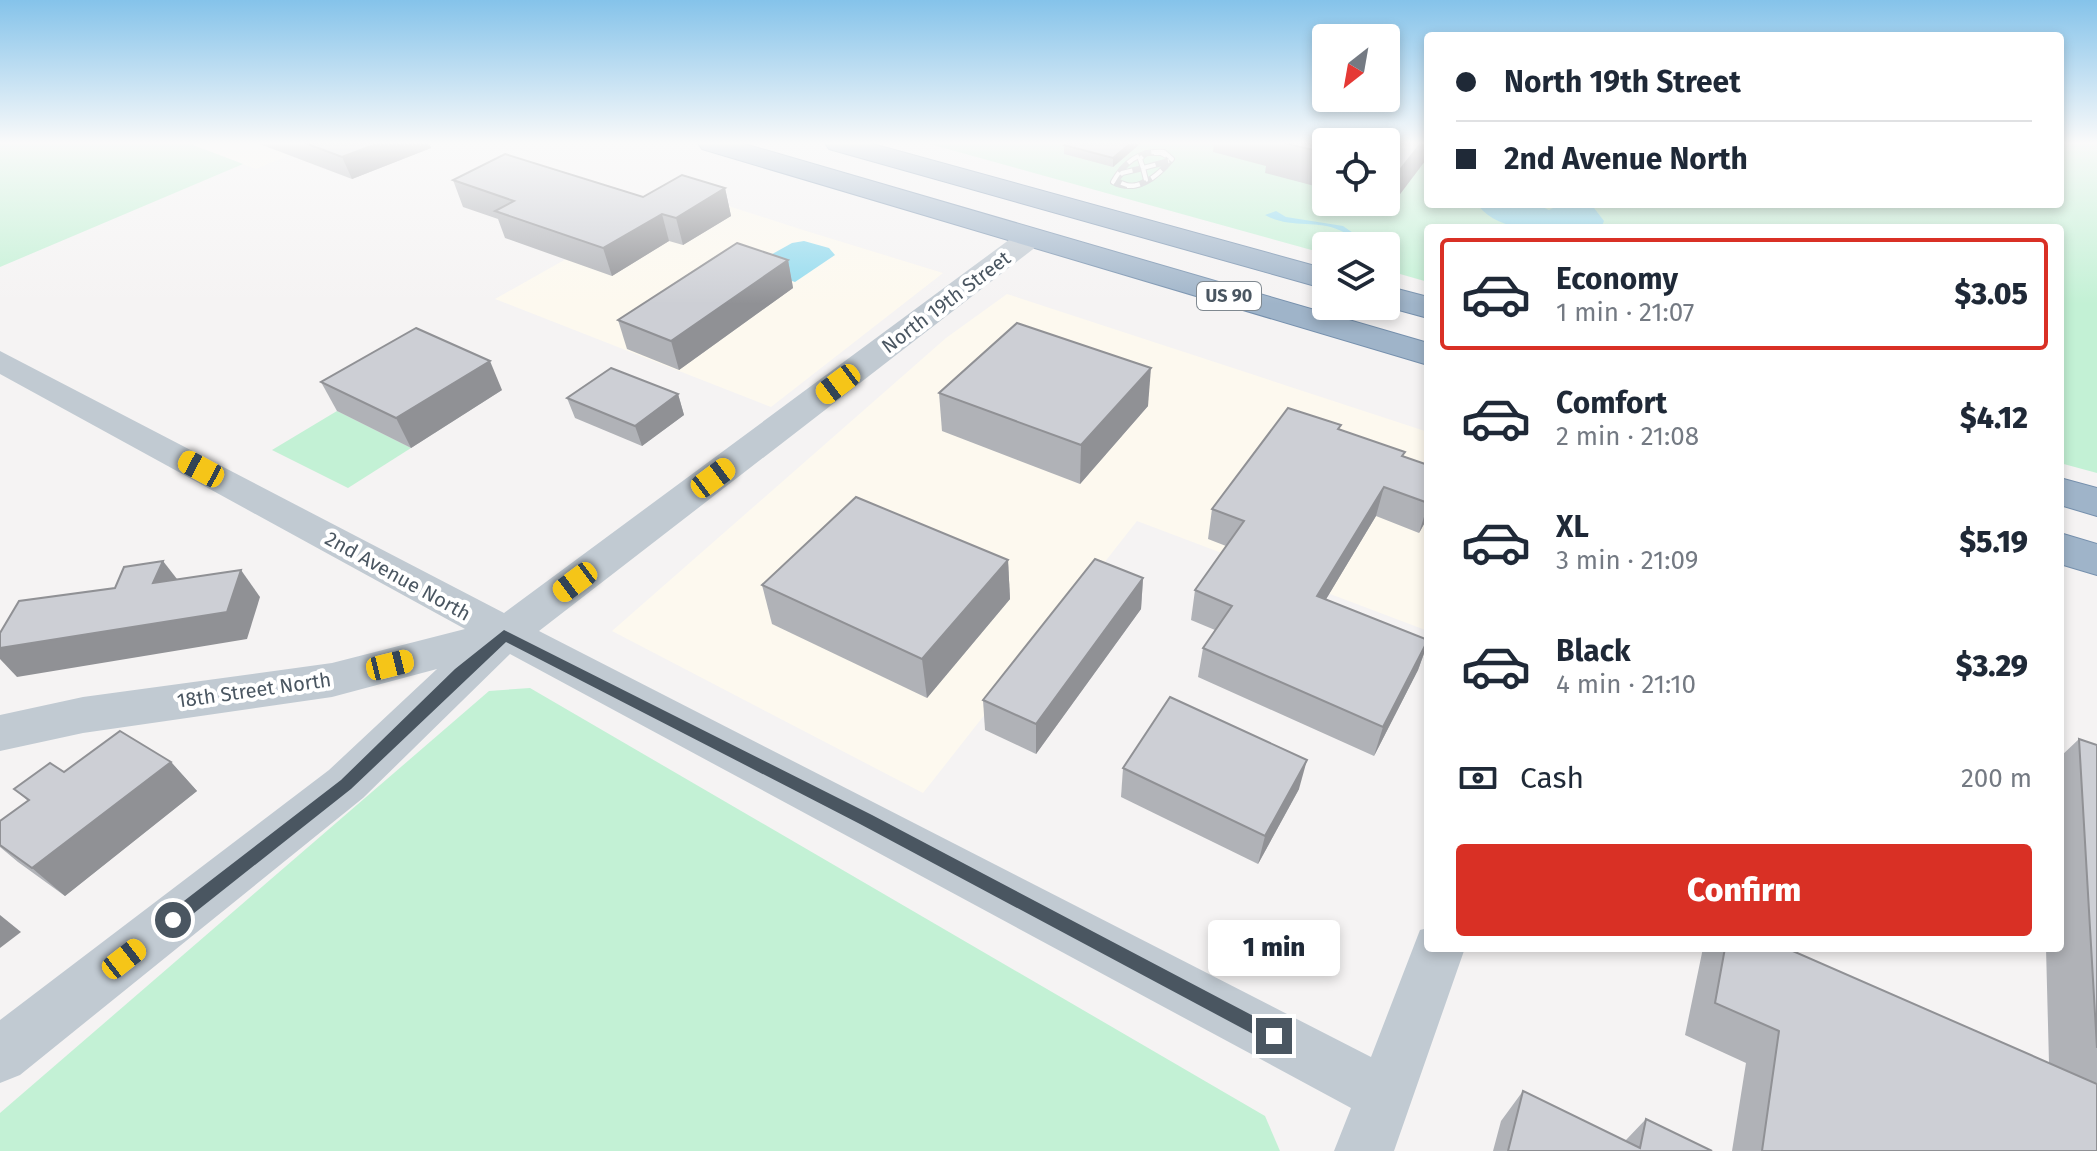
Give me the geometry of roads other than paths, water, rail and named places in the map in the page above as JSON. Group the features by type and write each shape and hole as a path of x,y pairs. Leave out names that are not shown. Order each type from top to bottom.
{"highway":[{"name":"US 90","path":"894,197 1424,353"},
{"name":"US 90","path":"1031,197 1312,275"},
{"path":"1400,300 1424,307"},
{"path":"2064,492 2097,502"},
{"path":"2064,549 2097,560"}],"street":[{"name":"North 19th Street","path":"0,1055 346,784 460,673 504,635 1031,237"},
{"name":"2nd Avenue North","path":"0,361 504,635 866,820 1383,1094"},
{"name":"18th Street North","path":"0,733 83,715 332,680 504,635"},
{"path":"1364,1151 1437,952"}],"water":[{"path":"1481,208 1594,208 1604,221 1603,224 1507,224 1489,216"},
{"path":"1276,211 1286,217 1343,226 1352,232 1322,225 1284,222 1265,215"},
{"path":"804,241 829,248 835,255 795,282 749,267 792,243"}]}
